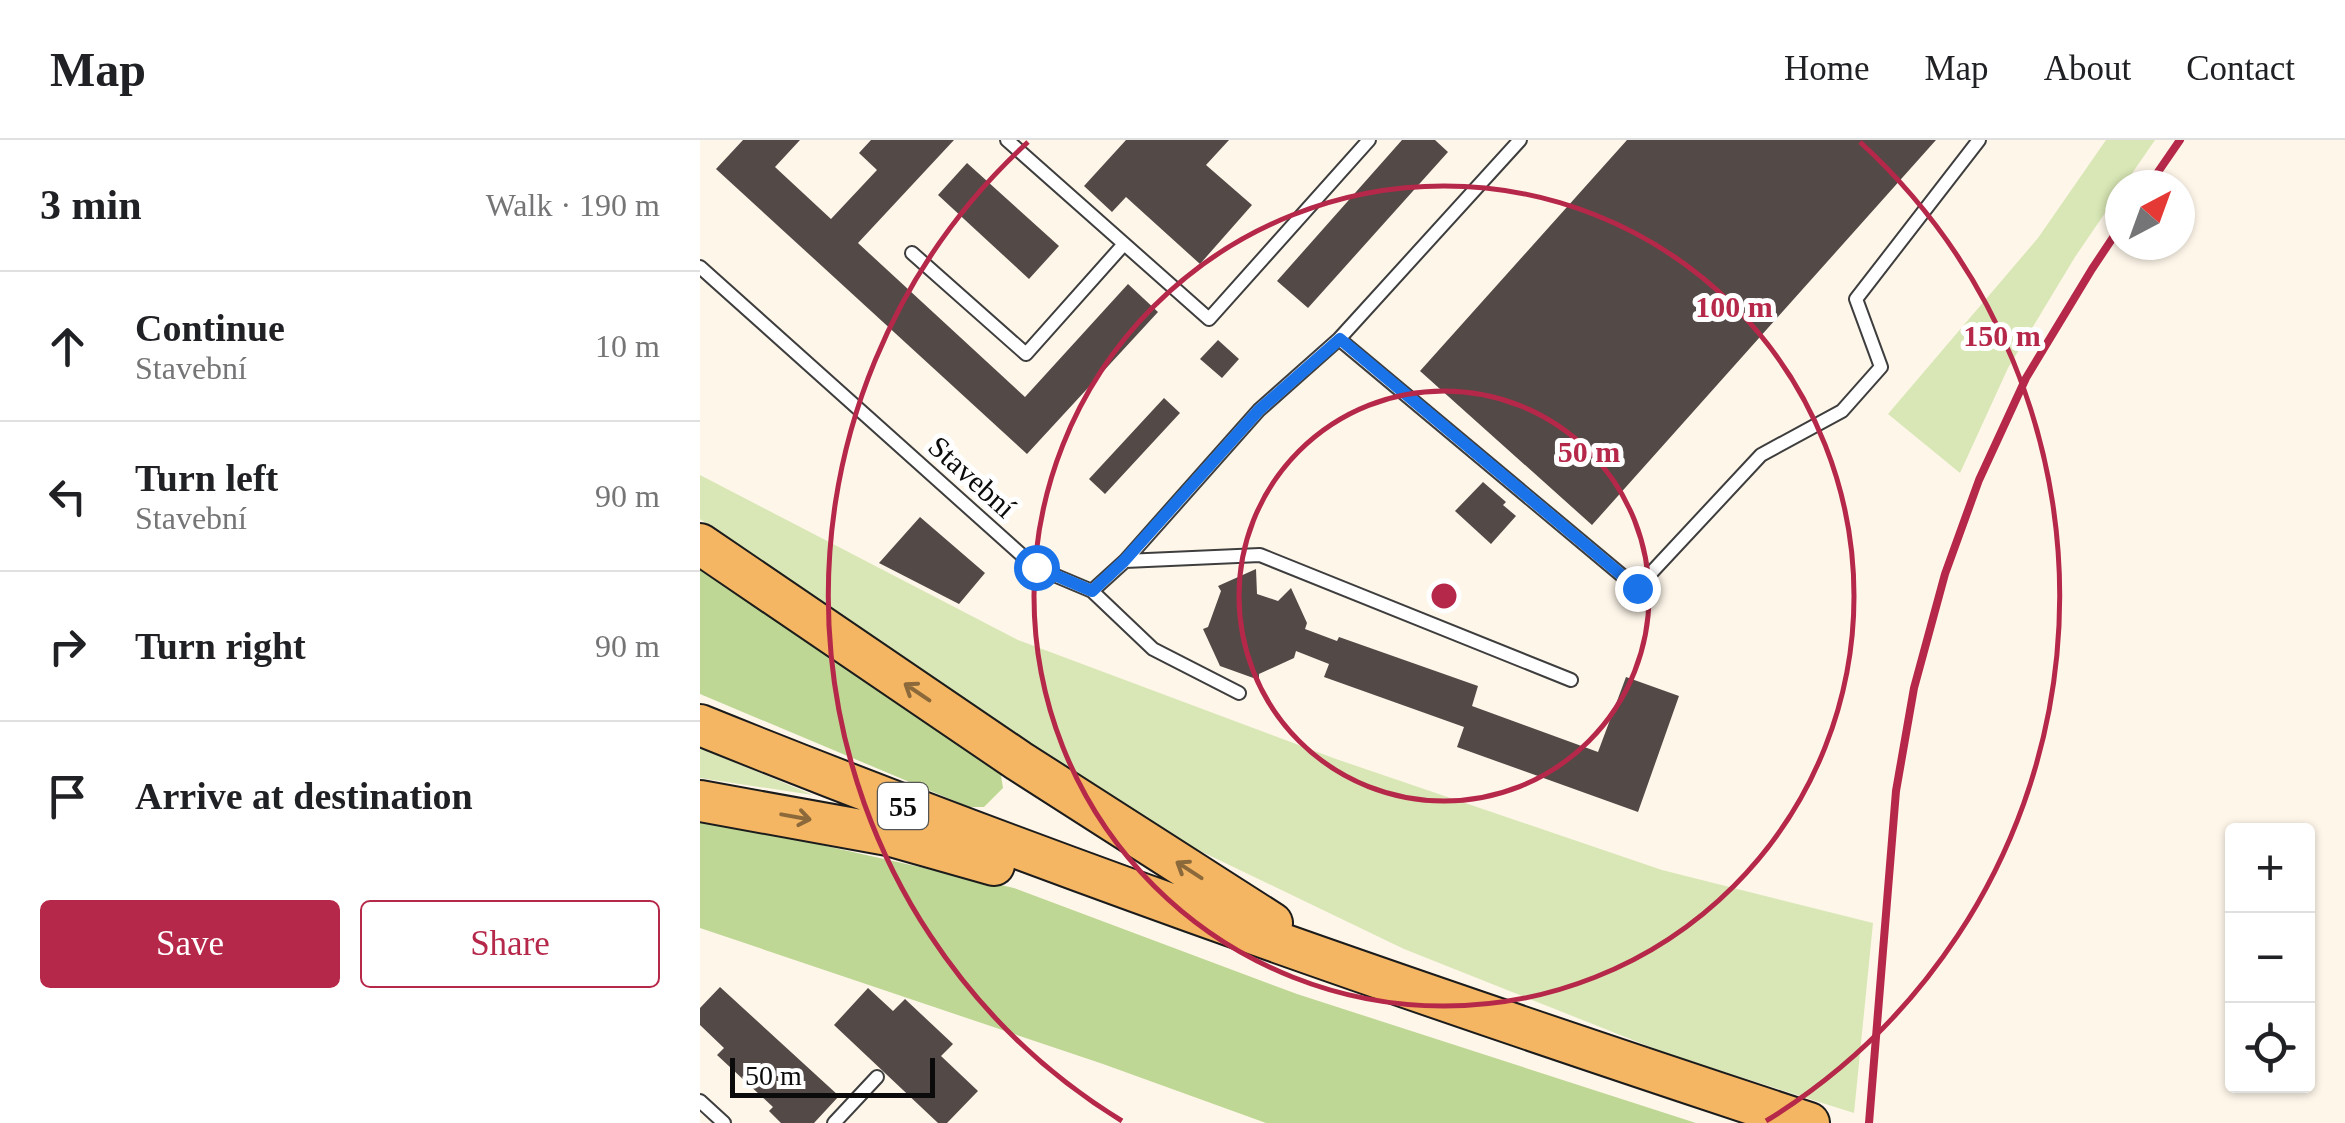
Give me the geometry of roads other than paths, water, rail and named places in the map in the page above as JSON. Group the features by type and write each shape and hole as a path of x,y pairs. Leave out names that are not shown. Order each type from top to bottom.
{"main road":[{"path":"700,544 1019,761 1330,960"},
{"name":"55","path":"700,724 874,795 1108,882 1810,1123"},
{"path":"700,801 888,835 979,860 1070,892 1108,882"}],"lane":[{"path":"1008,140 1209,319 1369,140"},
{"path":"1239,692 1153,649 1092,591 1124,561 1259,410 1340,339 1520,140"},
{"path":"1340,339 1637,588 1761,455 1842,412 1881,368 1856,299 1979,140"},
{"path":"912,253 1026,354 1124,244"},
{"name":"Stavební","path":"700,267 1036,567 1092,591"},
{"path":"1124,561 1260,555 1571,680"},
{"path":"834,1123 878,1077"},
{"path":"700,1101 724,1123"}],"railway":[{"path":"2159,170 2180,140"},
{"path":"1869,1123 1896,791 1914,688 1945,574 1979,480 2026,378 2105,250"}]}
